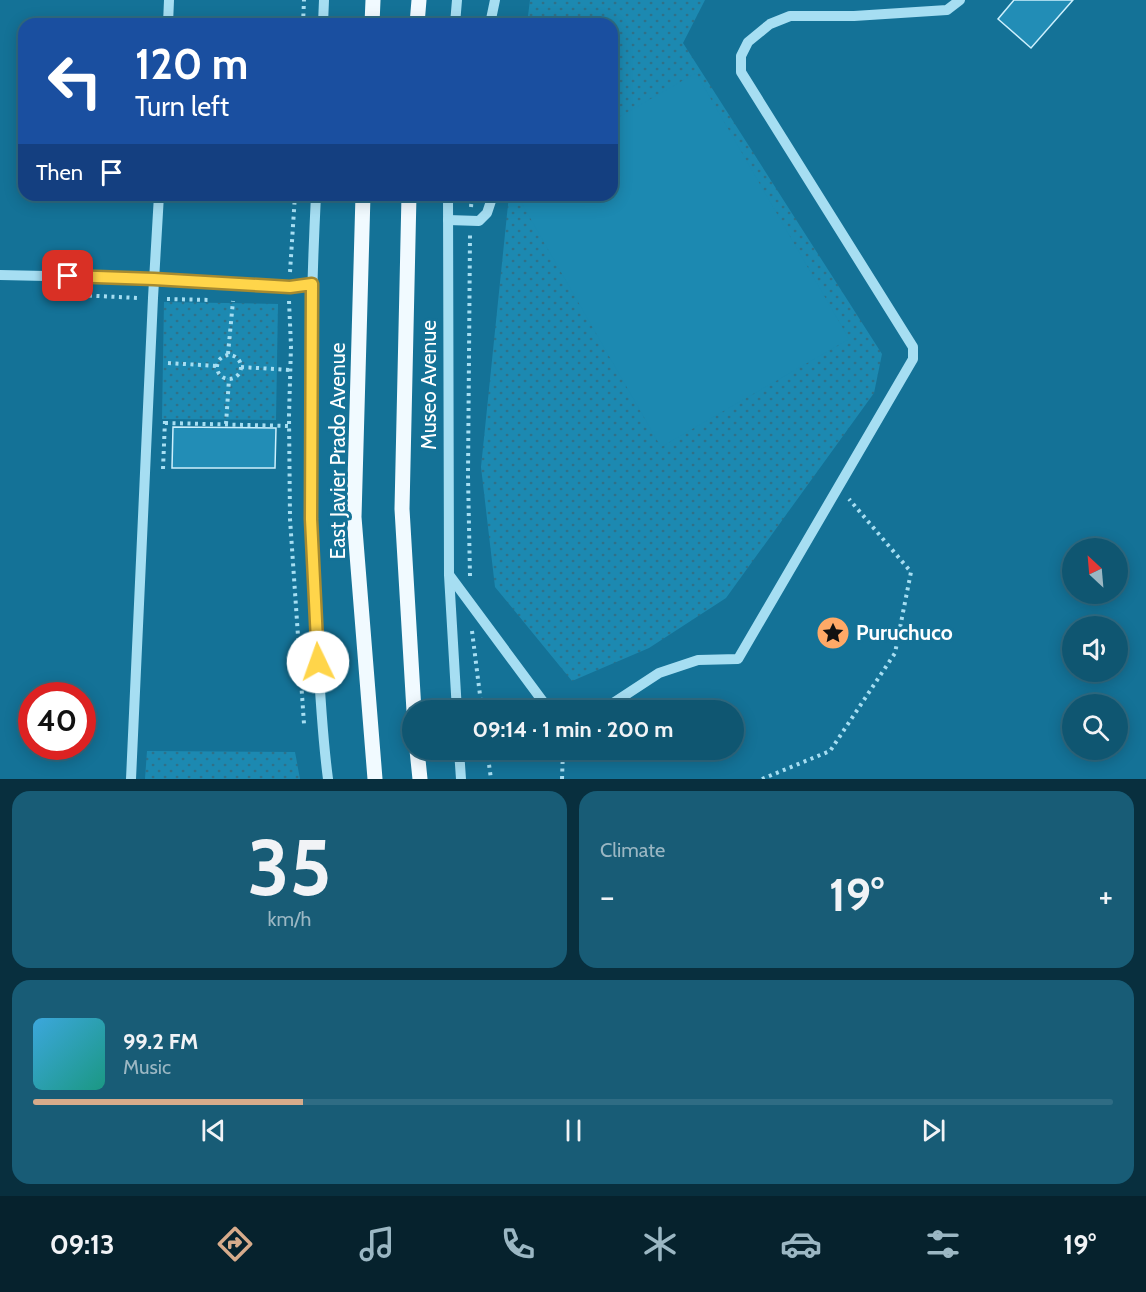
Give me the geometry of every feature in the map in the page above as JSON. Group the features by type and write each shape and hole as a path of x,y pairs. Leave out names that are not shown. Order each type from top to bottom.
{"main road":[{"path":"372,18 373,0"},
{"path":"418,18 419,0"},
{"name":"East Javier Prado Avenue","path":"363,201 354,517 375,779"},
{"path":"410,201 402,509 413,700"},
{"path":"418,760 420,779"}],"street":[{"path":"168,18 169,0"},
{"path":"323,18 324,0"},
{"path":"456,18 457,0"},
{"path":"491,18 495,0"},
{"path":"618,700 659,673 698,660 738,659 913,359 913,347 741,72 741,56 748,42 770,24 790,16 854,16 947,10 960,0"},
{"path":"130,779 159,201"},
{"path":"316,201 312,284 311,519 322,734 328,779"},
{"name":"Museo Avenue","path":"448,201 449,576 456,700"},
{"path":"448,220 479,221 487,213 491,201"},
{"path":"0,275 154,279 290,287 312,284"},
{"path":"449,576 542,700"},
{"path":"460,760 461,779"}],"path":[{"path":"303,18 304,0"},
{"path":"472,201 468,476 470,603 472,643 480,700"},
{"path":"228,354 233,301"},
{"path":"235,355 240,360 240,373 229,379 222,377 218,373 217,366 222,356 235,355"},
{"path":"168,363 217,366"},
{"path":"241,366 291,370"},
{"path":"226,424 229,379"},
{"path":"165,423 289,426"},
{"path":"762,779 830,751 895,653 911,572 838,487"},
{"path":"488,760 491,779"},
{"path":"562,779 563,760"}],"shaded area":[{"path":"530,0 705,0 683,43 882,354 874,393 726,598 649,648 572,681 495,587 481,467 508,201 618,201 618,18 528,18"},
{"path":"696,73 849,339 661,447 520,201 618,201 618,118"},
{"path":"164,302 278,304 276,420 162,419"},
{"path":"147,751 295,752 300,779 145,779"}],"building":[{"path":"1014,0 1073,0 1031,48 998,19"},
{"path":"173,427 276,428 275,468 172,468"}],"place":[{"name":"Puruchuco","path":"833,633"}],"route":[{"path":"68,276 290,287 312,284 311,519 318,662"}]}
